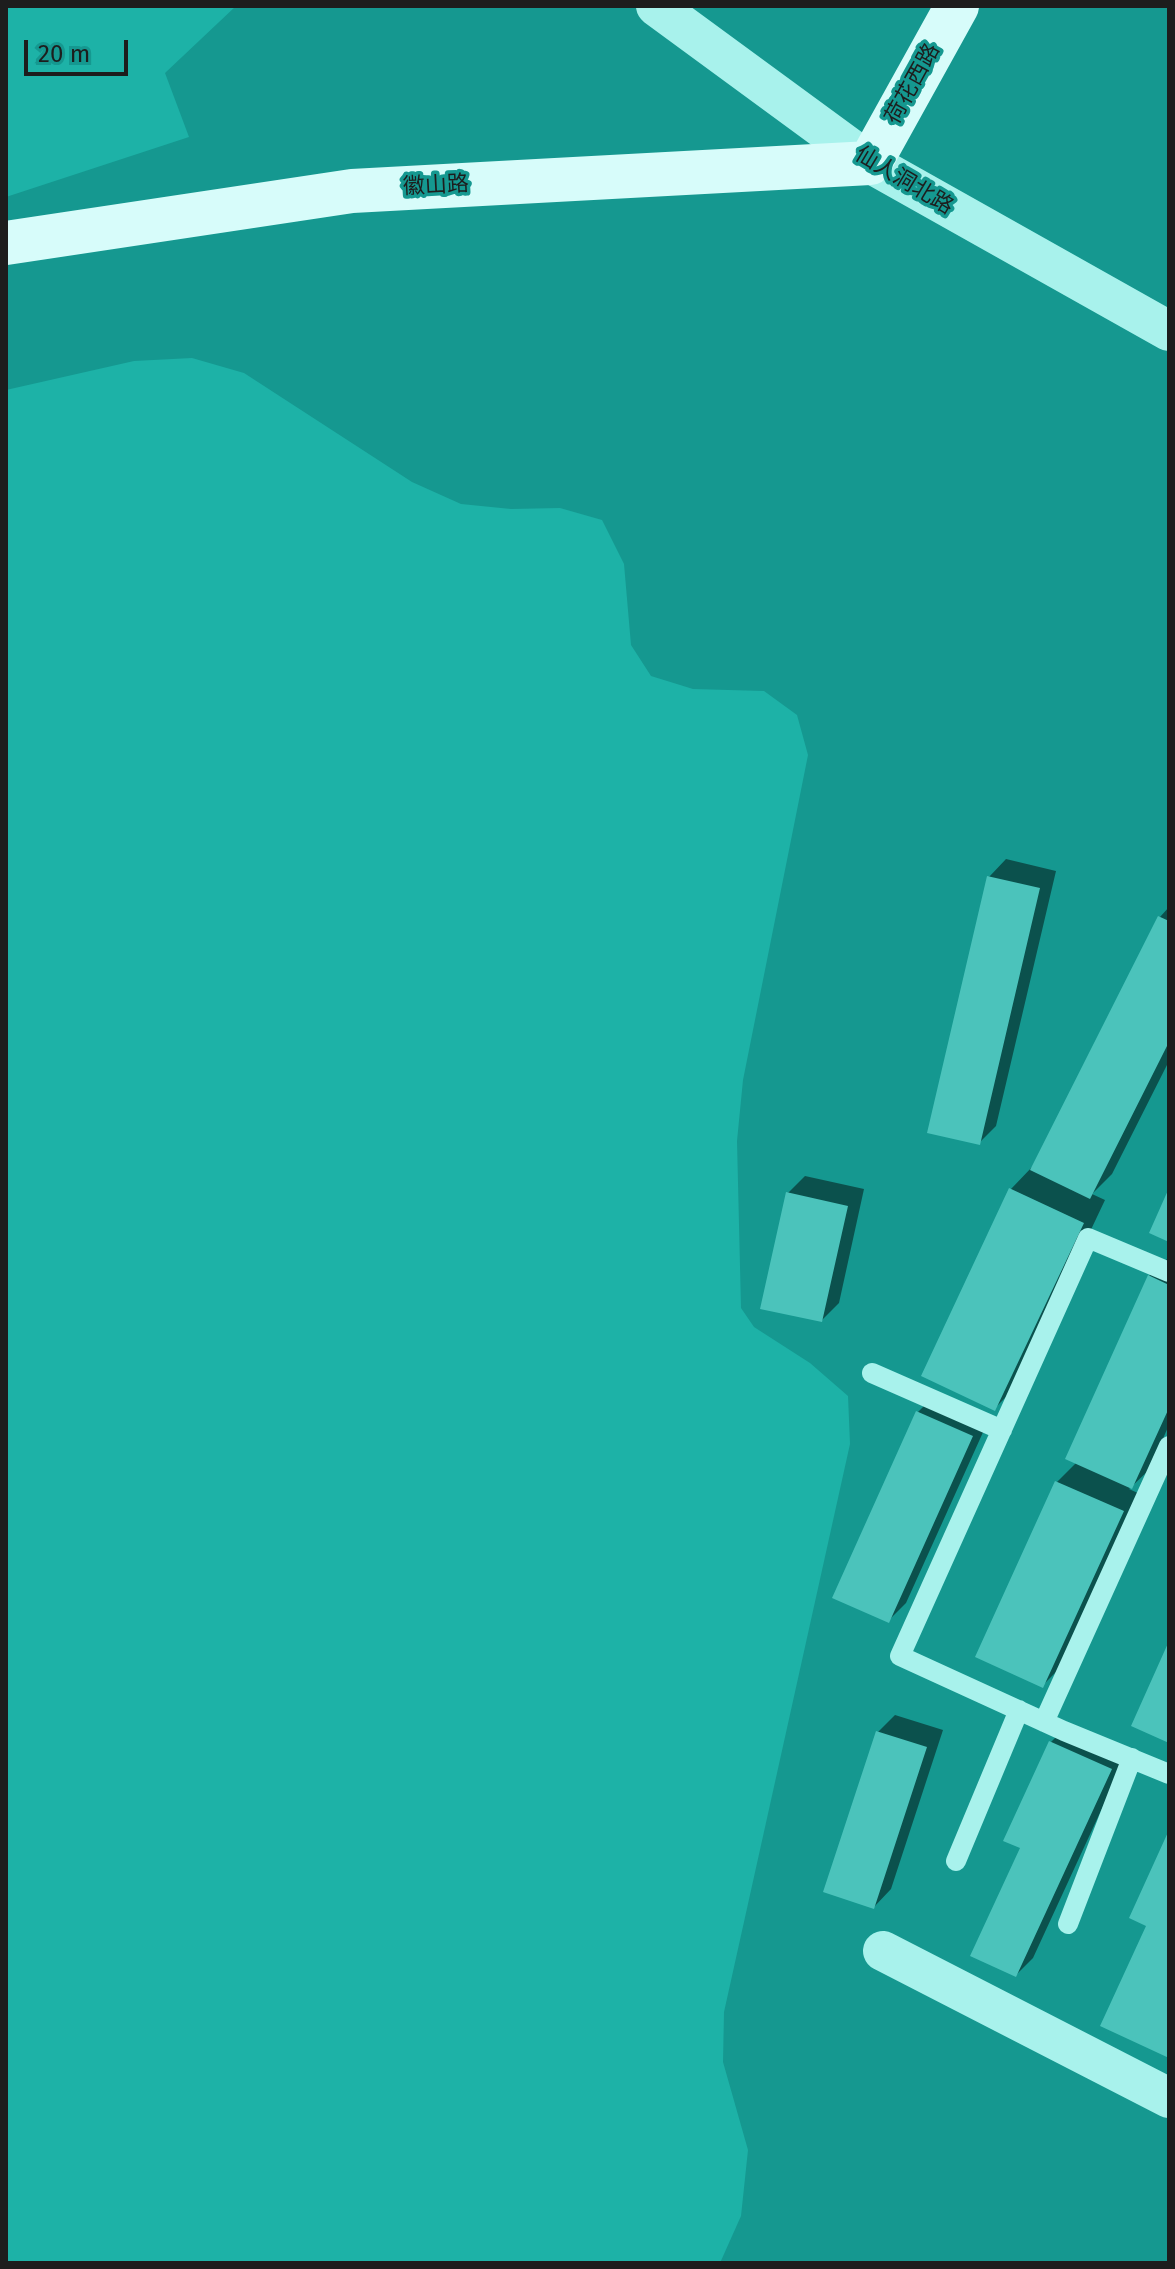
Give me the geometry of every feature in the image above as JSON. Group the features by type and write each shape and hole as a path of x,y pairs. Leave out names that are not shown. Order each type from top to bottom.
{"street":[{"name":"仙人洞北路","path":"656,6 870,163 1169,331"},
{"name":"荷花西路","path":"870,163 957,6"},
{"name":"徽山路","path":"6,243 352,191 870,163"},
{"path":"883,1951 1169,2098"}],"lane":[{"path":"1169,1272 1088,1238 900,1656 1044,1722 1169,1774"},
{"path":"872,1373 1002,1430"},
{"path":"1044,1722 1169,1446"},
{"path":"956,1861 1019,1710"},
{"path":"1068,1924 1132,1758"}],"green space":[{"path":"6,6 236,6 165,73 189,137 6,197"},
{"path":"192,358 244,373 412,482 461,504 511,509 560,508 602,520 624,564 631,645 651,676 693,689 764,691 797,715 808,755 743,1080 737,1141 741,1308 754,1327 810,1363 848,1396 850,1444 724,2012 723,2062 748,2150 741,2216 720,2263 6,2263 6,390 134,361"}],"building":[{"path":"987,876 1040,888 980,1145 927,1133"},
{"path":"1158,916 1169,921 1169,1042 1090,1199 1030,1170"},
{"path":"1009,1188 1084,1223 995,1411 921,1376"},
{"path":"1169,1188 1169,1242 1149,1233"},
{"path":"786,1192 848,1206 822,1322 760,1309"},
{"path":"1148,1275 1169,1285 1169,1408 1132,1489 1065,1459"},
{"path":"916,1411 973,1436 889,1623 832,1598"},
{"path":"1055,1481 1124,1511 1043,1688 975,1657"},
{"path":"1169,1641 1169,1743 1131,1726"},
{"path":"876,1731 927,1747 874,1909 823,1892"},
{"path":"1049,1741 1112,1769 1016,1977 970,1956 1020,1848 1003,1841"},
{"path":"1169,1830 1169,2058 1100,2026 1146,1926 1129,1918"}]}
